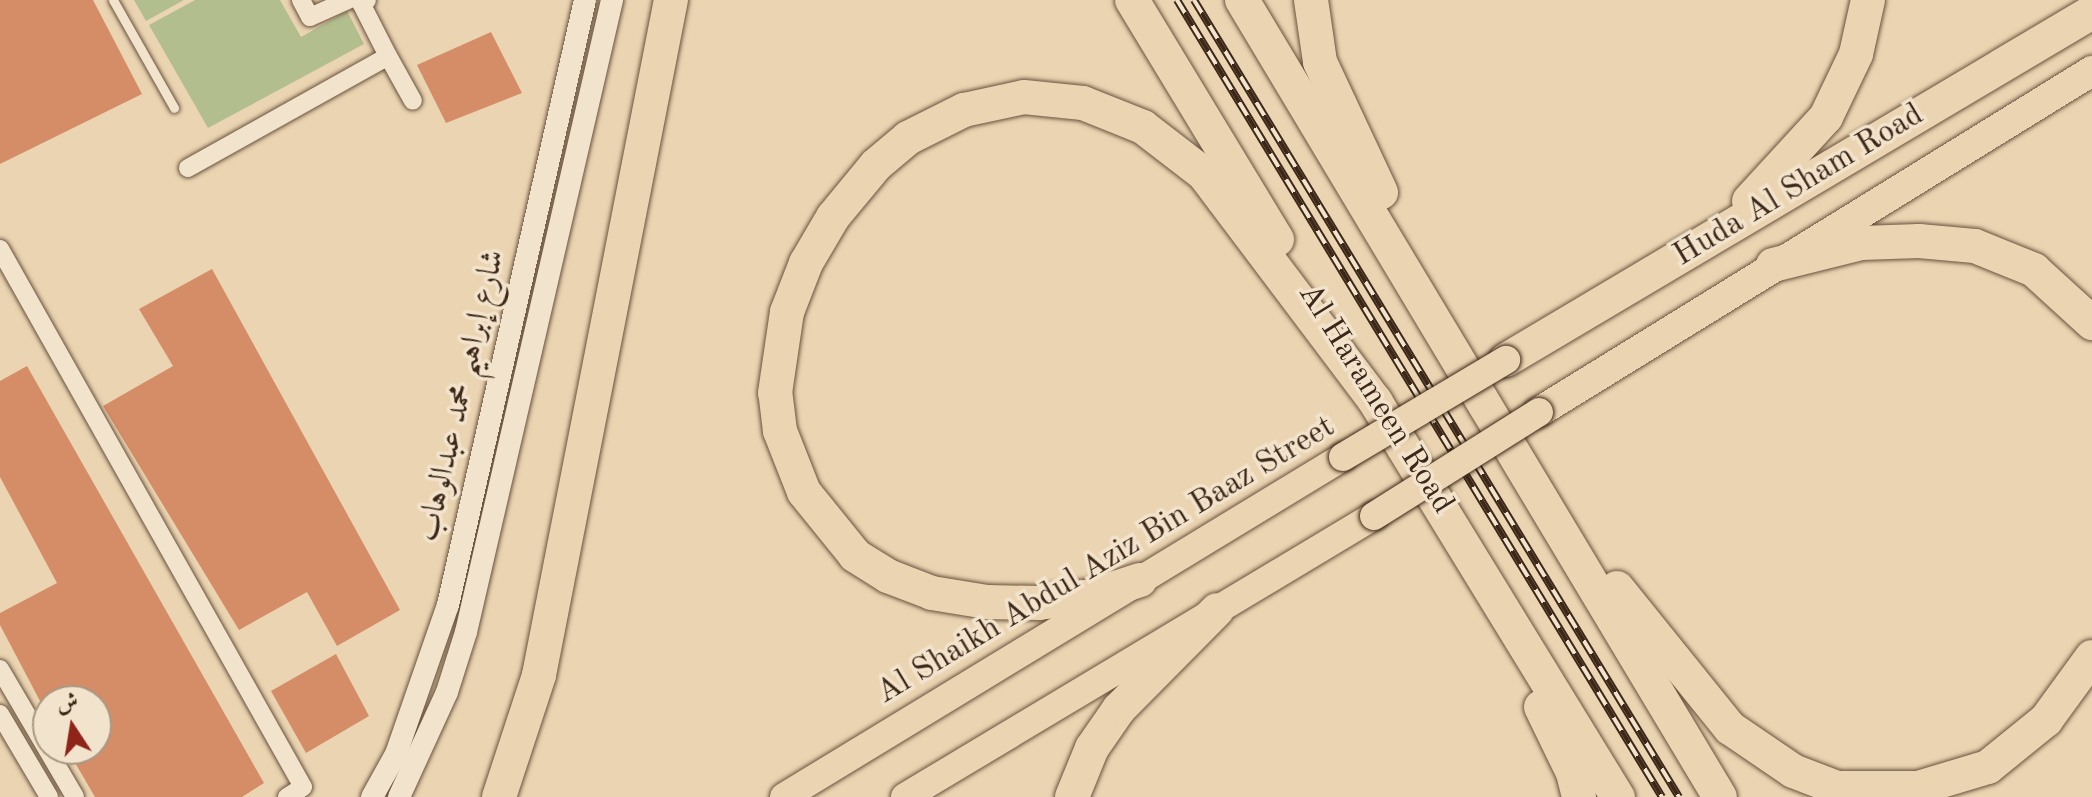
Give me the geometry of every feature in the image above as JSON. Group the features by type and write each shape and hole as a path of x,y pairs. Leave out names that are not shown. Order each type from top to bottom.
{"highway":[{"path":"499,797 539,675 671,0"},
{"name":"Al Harameen Road","path":"1132,0 1618,797"},
{"path":"1242,0 1455,348 1720,797"},
{"path":"1311,0 1320,62 1455,348"},
{"path":"1708,240 1796,155 1826,117 1856,54 1868,0"},
{"name":"Huda Al Sham Road","path":"1506,360 2092,12"},
{"path":"1539,412 2092,71"},
{"path":"1140,580 1091,596 1039,603 987,602 932,593 888,576 855,555 804,492 786,452 776,403 777,356 787,312 806,263 833,217 876,165 908,138 964,110 1024,97 1083,103 1143,127 1204,174 1376,402"},
{"path":"1773,265 1861,243 1919,241 1975,246 2034,270 2092,323"},
{"path":"1526,471 1712,710 1771,758 1821,784 1898,790 1988,767 2046,720 2092,657"},
{"path":"1444,509 1573,773 1579,797"},
{"path":"1072,797 1092,748 1119,709 1217,610"}],"main road":[{"name":"Al Shaikh Abdul Aziz Bin Baaz Street","path":"784,797 1506,360"},
{"path":"905,797 1374,516 1539,412"}],"street":[{"path":"301,0 310,17 359,1 413,101"},
{"name":"شارع إبراهيم محمد عبدالوهاب","path":"372,797 396,754 448,605 585,0"},
{"path":"399,797 447,692 466,632 612,0"},
{"path":"188,168 388,56"},
{"path":"0,249 295,792"},
{"path":"0,669 75,797"},
{"path":"0,714 49,797"}],"lane":[{"path":"113,0 174,108"}],"green space":[{"path":"134,0 184,0 146,21"},
{"path":"195,0 280,0 301,37 347,11 364,44 208,128 149,25"}],"building":[{"path":"0,0 93,0 142,94 0,164"},
{"path":"491,32 522,93 446,123 417,65"},
{"path":"212,269 400,610 337,646 307,592 239,630 103,406 173,366 139,309"},
{"path":"27,366 264,783 242,797 95,797 76,765 112,765 112,685 32,686 0,625 0,613 57,583 0,477 0,381"},
{"path":"336,654 369,716 306,753 271,691"}],"railway":[{"path":"1177,0 1662,797"},
{"path":"1194,0 1679,797"}]}
